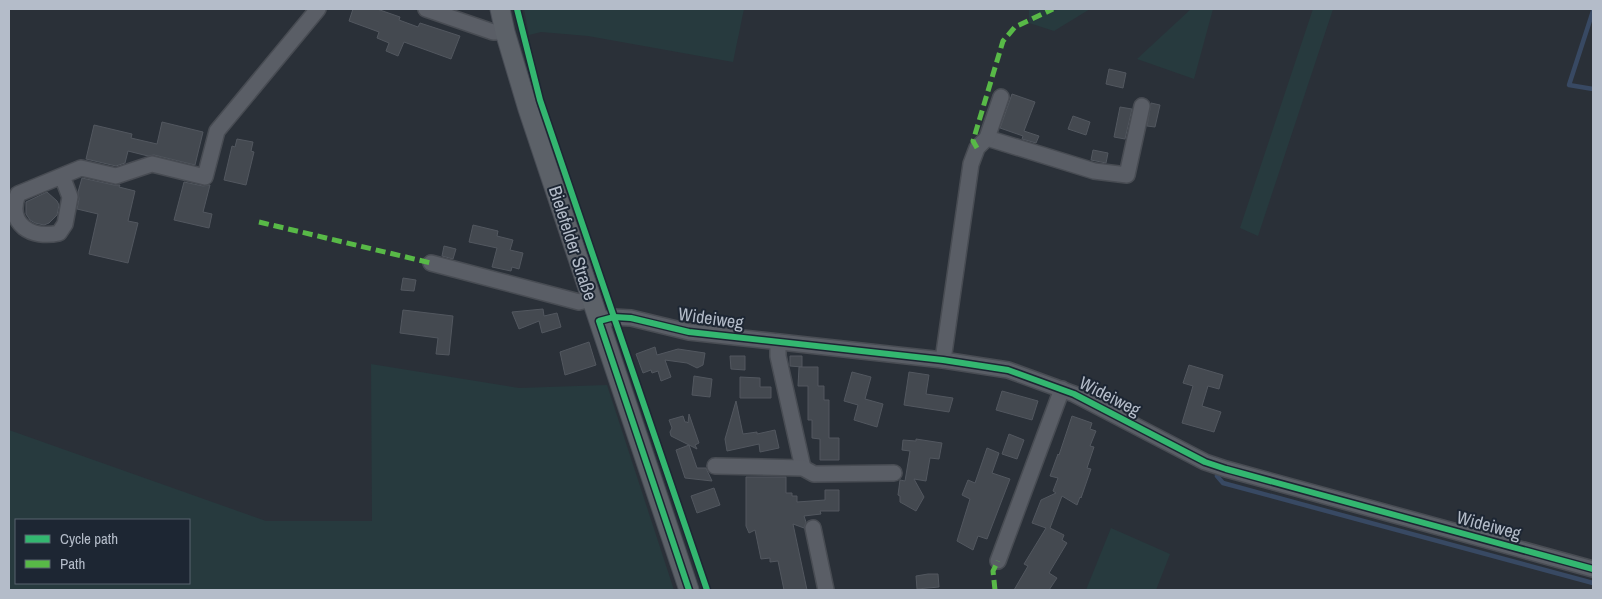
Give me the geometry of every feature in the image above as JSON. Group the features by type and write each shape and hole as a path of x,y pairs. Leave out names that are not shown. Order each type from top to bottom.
{"main road":[{"name":"Bielefelder Straße","path":"500,9 528,109 689,590"}],"street":[{"path":"62,176 81,168 116,176 152,164 205,176 217,131 318,9"},
{"path":"426,9 493,32 505,32"},
{"path":"943,360 971,164 977,148 987,138 1001,96"},
{"path":"987,138 1094,172 1127,175 1142,106"},
{"path":"431,263 579,302 592,299"},
{"name":"Wideiweg","path":"599,321 614,317 631,318 688,332 943,360 1008,370 1074,394 1205,462 1593,569"},
{"path":"778,342 778,356 803,468"},
{"name":"Wideiweg","path":"998,561 1062,389"},
{"path":"715,466 803,468 814,474 894,473"},
{"path":"813,528 826,590"}],"green space":[{"path":"524,9 744,9 733,62 588,36 541,32 529,35"},
{"path":"1029,9 1090,9 1054,31 1029,23"},
{"path":"1191,9 1213,9 1194,79 1137,59"},
{"path":"1313,9 1333,9 1258,236 1240,228"},
{"path":"371,364 519,388 607,385 674,590 9,590 9,430 266,521 372,521"},
{"path":"1111,528 1170,554 1156,590 1086,590"}],"building":[{"path":"353,9 377,9 400,17 399,20 418,27 420,23 460,36 451,59 404,42 398,56 386,51 389,43 377,38 379,32 349,21"},
{"path":"1109,69 1126,73 1123,88 1106,84"},
{"path":"1012,94 1035,102 1024,131 1039,136 1036,143 1022,139 1023,136 1000,128"},
{"path":"1151,103 1160,105 1155,127 1147,126"},
{"path":"1120,107 1132,109 1125,139 1114,137"},
{"path":"1073,116 1090,122 1086,135 1068,129"},
{"path":"162,122 203,132 195,165 128,151 125,163 116,166 86,159 94,125 132,134 131,138 157,144"},
{"path":"237,139 253,142 251,151 254,152 246,185 224,180 232,146 235,147"},
{"path":"1093,150 1108,153 1106,163 1091,160"},
{"path":"82,178 120,185 119,187 135,191 128,221 138,223 128,263 89,254 98,214 77,209 78,192"},
{"path":"184,182 203,186 210,185 203,212 212,214 209,228 174,220"},
{"path":"47,192 59,205 57,215 44,225 35,223 26,214 26,202"},
{"path":"473,225 498,231 497,236 513,240 510,250 523,253 519,269 512,267 511,271 492,267 497,248 469,242"},
{"path":"444,246 456,249 453,259 442,256"},
{"path":"403,278 416,280 414,291 401,290"},
{"path":"543,309 544,316 557,313 561,327 542,333 539,321 519,329 512,312"},
{"path":"403,310 453,316 449,355 436,354 438,338 400,333"},
{"path":"589,342 596,365 565,375 560,352"},
{"path":"655,347 657,355 678,349 705,353 703,365 697,368 687,363 665,360 671,377 661,381 658,371 652,373 651,370 643,373 636,354"},
{"path":"730,356 745,356 745,370 731,369"},
{"path":"790,356 802,356 802,367 790,366"},
{"path":"1189,365 1223,375 1219,389 1208,386 1202,406 1221,412 1214,432 1182,423 1193,386 1183,383"},
{"path":"799,367 818,367 818,386 824,386 824,400 829,400 829,438 839,438 839,460 820,460 820,439 812,438 812,420 808,420 808,386 798,386"},
{"path":"852,372 871,377 865,399 883,404 877,427 854,420 858,405 844,401"},
{"path":"909,372 929,375 926,394 953,398 949,412 904,405"},
{"path":"694,376 712,379 710,397 692,395"},
{"path":"740,377 760,378 760,387 771,387 771,398 740,398"},
{"path":"1002,391 1038,401 1032,420 996,410"},
{"path":"736,401 743,434 757,432 757,434 775,430 779,448 760,452 759,444 727,451 725,439"},
{"path":"689,414 699,443 695,445 697,449 671,436 670,432 672,428 669,420 683,416 685,422 688,423"},
{"path":"1072,416 1092,423 1090,429 1096,431 1090,446 1094,447 1087,468 1091,469 1081,498 1077,505 1062,496 1050,528 1064,535 1062,540 1067,543 1049,573 1057,578 1049,590 1014,590 1028,566 1024,564 1046,528 1032,523 1041,500 1056,493 1053,491 1058,478 1050,476"},
{"path":"1009,434 1024,440 1017,459 1002,454"},
{"path":"916,439 942,443 939,459 930,458 926,481 914,479 924,497 916,511 900,502 900,496 898,495 900,480 905,481 910,451 902,450 903,440 916,441"},
{"path":"689,445 697,468 706,468 712,481 685,478 676,450"},
{"path":"987,448 999,453 992,473 1010,479 987,539 978,536 973,550 957,541 970,499 962,495 968,480 975,483"},
{"path":"746,477 786,477 786,493 792,493 792,496 797,496 797,502 825,500 825,490 839,490 839,511 820,511 821,514 804,516 806,522 804,528 793,524 807,590 784,590 778,561 770,562 770,558 761,559 755,530 749,533 746,526"},
{"path":"714,488 720,505 697,513 691,496"},
{"path":"938,574 939,587 917,589 916,576"}],"waterway":[{"path":"1593,11 1569,85 1593,89"},
{"path":"1217,476 1223,483 1593,583"}],"marked path":[{"path":"977,148 973,141 1003,41 1015,27 1053,9"},
{"path":"259,222 431,263"},
{"path":"995,590 993,571 998,561"}],"cycle path":[{"path":"517,9 540,100 707,590"},
{"path":"689,590 599,321 614,317 631,318 689,332 943,360 1008,370 1074,394 1205,462 1593,569"}]}
